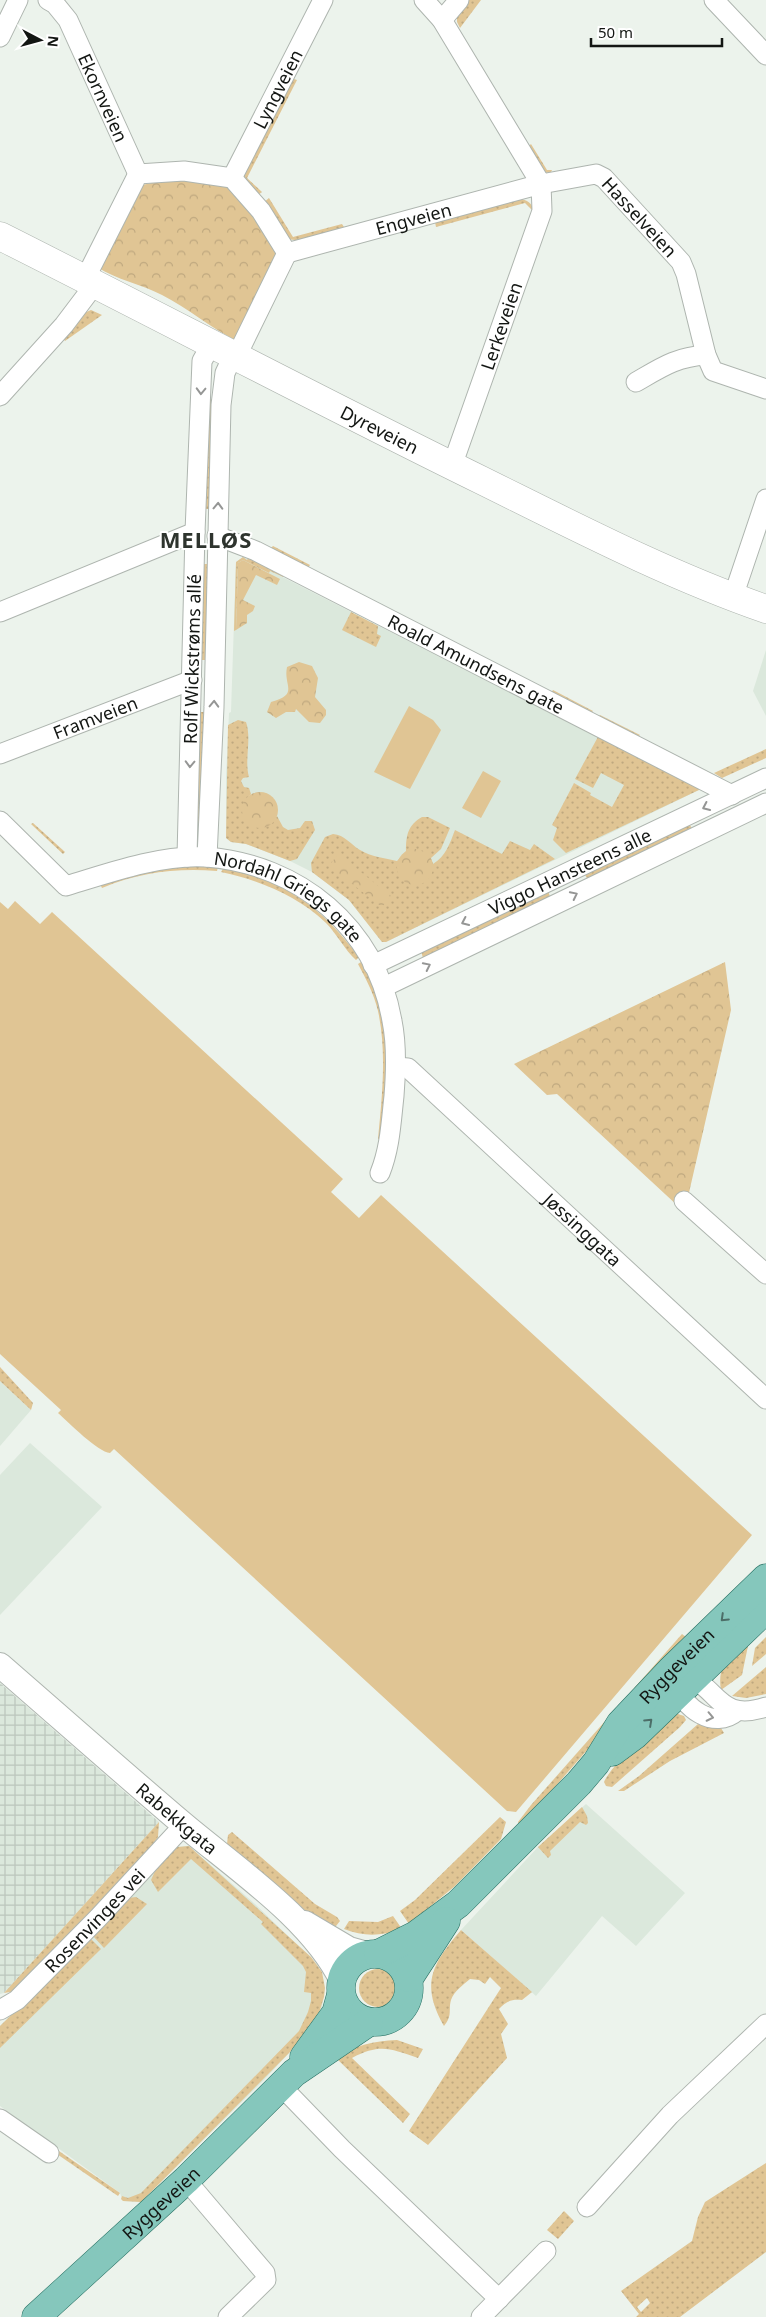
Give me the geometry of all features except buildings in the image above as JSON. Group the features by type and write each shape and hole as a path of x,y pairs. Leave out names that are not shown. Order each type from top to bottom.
{"main road":[{"name":"Dyreveien","path":"0,236 228,349 452,466 590,534 733,597 766,609"},
{"name":"Ryggeveien","path":"373,1954 416,1935 458,1904 579,1783 596,1763 635,1735 766,1578"},
{"name":"Ryggeveien","path":"681,1681 766,1609"},
{"name":"Ryggeveien","path":"409,1978 458,1904"},
{"path":"373,1954 397,1961 409,1978 408,1998 402,2010 389,2020 369,2022 354,2015 345,2005 341,1988 349,1966 357,1958 373,1954"},
{"name":"Ryggeveien","path":"36,2317 186,2180 287,2079 336,2013 341,1988"},
{"name":"Ryggeveien","path":"287,2079 369,2022"}],"street":[{"path":"0,37 18,0"},
{"name":"Ekornveien","path":"48,0 56,4 68,20 138,174"},
{"name":"Lyngveien","path":"232,178 323,0"},
{"path":"424,0 442,20 541,184"},
{"path":"442,20 458,0"},
{"path":"714,0 766,55"},
{"path":"0,396 64,325 90,282 138,174 184,171 232,178 261,211 287,253 228,349"},
{"name":"Hasselveien","path":"541,184 596,174 604,178 681,262 686,274 706,355 713,371 766,389"},
{"name":"Engveien","path":"287,253 541,184"},
{"name":"Lerkeveien","path":"452,466 542,211 541,184"},
{"name":"Rolf Wickstrøms allé","path":"187,857 195,532 202,362 228,349"},
{"name":"Rolf Wickstrøms allé","path":"207,857 214,707 221,405 228,349"},
{"path":"636,382 672,360 687,356 706,355"},
{"path":"733,597 766,499"},
{"path":"0,612 195,532"},
{"name":"Roald Amundsens gate","path":"217,536 256,551 732,795"},
{"name":"Framveien","path":"0,754 192,680"},
{"name":"Viggo Hansteens alle","path":"373,966 766,778"},
{"name":"Viggo Hansteens alle","path":"384,987 766,803"},
{"name":"Nordahl Griegs gate","path":"0,821 66,886 126,868 187,857 207,857 248,865 279,875 315,894 339,915 355,934 384,987 392,1020 396,1067 389,1147 380,1173"},
{"name":"Jøssinggata","path":"396,1067 408,1068 766,1399"},
{"path":"684,1201 766,1274"},
{"name":"Rabekkgata","path":"0,1665 184,1825 291,1914 334,1965 341,1988"},
{"path":"681,1681 701,1715 721,1720 730,1718 737,1711 753,1712 766,1707"},
{"name":"Rosenvinges vei","path":"0,2010 18,2000 98,1918 184,1825"},
{"path":"291,1914 349,1949 373,1954"},
{"path":"587,2207 670,2115 766,2024"},
{"path":"287,2079 342,2149 499,2299"},
{"path":"0,2119 49,2153"},
{"path":"186,2180 265,2272 266,2280 228,2317"},
{"path":"481,2317 546,2251"}],"shaded area":[{"path":"243,557 597,737 599,735 701,789 386,942 382,942 349,900 312,872 290,861 246,844 231,842 226,838 226,777 229,713 231,712 236,562"},
{"path":"766,650 766,716 753,691"},
{"path":"0,1381 31,1410 0,1446"},
{"path":"30,1443 102,1507 0,1615 0,1475"},
{"path":"0,1683 159,1822 4,1993 0,1994"},
{"path":"586,1804 685,1893 636,1946 602,1916 536,1996 461,1930 538,1847"},
{"path":"189,1846 255,1904 317,1964 324,1982 322,2008 290,2052 265,2079 141,2202 123,2201 120,2193 0,2106 0,2026 92,1935 171,1852 177,1847"}],"green space":[{"path":"468,0 481,0 460,28 457,22 457,13"},
{"path":"291,78 297,80 247,178 262,192 258,195 245,182 243,174"},
{"path":"531,144 547,170 552,170 551,172 545,173 529,146"},
{"path":"181,177 226,185 235,192 277,249 279,260 235,340 162,295 97,267 142,185"},
{"path":"269,198 293,237 342,224 344,227 306,239 292,240 286,238 263,203"},
{"path":"519,199 529,202 534,212 508,286 505,287 532,210 525,203 436,227 435,222"},
{"path":"91,310 102,315 65,341 63,338 84,313"},
{"path":"209,399 216,400 213,509 206,509"},
{"path":"273,546 310,565 308,568 271,548"},
{"path":"243,557 247,560 249,557 284,575 283,577 270,571 269,573 243,560 238,563 236,630 234,631 236,562"},
{"path":"243,560 280,579 277,585 256,575 243,600 255,606 253,611 247,615 247,623 236,630 238,563"},
{"path":"204,564 211,564 209,660 201,660"},
{"path":"351,612 378,626 377,634 381,636 376,647 342,630"},
{"path":"299,662 312,666 318,678 315,697 326,710 326,715 320,723 309,722 296,709 295,712 286,712 276,718 267,712 271,702 280,699 288,692 287,667"},
{"path":"553,690 593,711 591,713 551,693"},
{"path":"409,706 433,720 441,730 410,789 374,772"},
{"path":"200,712 207,712 204,823 196,825"},
{"path":"600,715 640,735 638,737 598,717"},
{"path":"238,720 246,722 248,729 247,763 249,777 243,778 241,781 244,787 249,788 251,794 247,799 246,820 254,826 262,827 270,824 277,816 283,827 288,830 300,828 305,821 312,821 315,830 297,859 290,861 246,844 231,842 226,838 228,725"},
{"path":"599,735 701,789 566,853 553,840 557,828 552,825 574,783 591,793 590,795 612,807 624,785 601,773 593,788 575,779"},
{"path":"766,749 766,758 722,778 714,773"},
{"path":"483,771 501,781 481,818 462,808"},
{"path":"260,792 273,797 278,810 273,823 260,828 247,823 242,810 247,797"},
{"path":"422,817 428,817 450,828 441,849 431,858 433,864 444,853 455,830 502,854 510,841 530,850 534,844 555,859 386,942 382,942 349,900 312,872 311,863 325,837 333,834 344,838 369,854 397,861 406,851 407,835 411,827"},
{"path":"33,823 65,852 63,854 31,824"},
{"path":"689,823 692,829 588,880 584,873"},
{"path":"415,849 422,850 428,854 432,860 432,874 428,880 422,884 415,885 408,884 402,880 398,874 397,867 398,860 402,854 408,850"},
{"path":"338,854 391,896 382,907 329,866"},
{"path":"197,865 218,867 217,871 159,872 130,878 102,888 100,884 141,871"},
{"path":"224,867 266,880 300,898 330,923 359,957 356,960 326,923 303,905 277,890 221,872"},
{"path":"548,890 550,897 423,958 421,951"},
{"path":"15,901 40,924 52,912 343,1179 331,1192 359,1218 381,1195 752,1535 516,1812 507,1811 114,1449 110,1453 98,1448 76,1430 58,1413 61,1410 0,1354 0,902 8,909"},
{"path":"361,962 372,984 384,1027 386,1071 380,1140 378,1139 383,1059 381,1027 374,999 358,964"},
{"path":"725,962 731,1010 688,1197 679,1207 557,1094 547,1095 514,1064"},
{"path":"0,1367 33,1403 31,1410 0,1381"},
{"path":"682,1634 686,1637 519,1828 518,1822 531,1805"},
{"path":"766,1637 766,1654 752,1666 755,1648"},
{"path":"749,1641 742,1675 721,1690 720,1681 723,1667"},
{"path":"766,1667 766,1694 746,1698 732,1696"},
{"path":"678,1714 684,1716 686,1720 680,1727 612,1787 606,1786 604,1782 608,1774 637,1742 660,1723"},
{"path":"698,1724 721,1728 724,1733 670,1761 624,1791 618,1791 639,1776"},
{"path":"582,1807 587,1816 588,1823 586,1825 580,1822 550,1851 551,1855 548,1858 538,1847"},
{"path":"500,1817 506,1822 501,1839 455,1886 409,1924 400,1911 415,1900"},
{"path":"159,1822 158,1837 145,1855 16,1991 4,1993"},
{"path":"232,1832 315,1904 337,1917 340,1921 336,1926 330,1930 254,1870 227,1844 228,1835"},
{"path":"189,1846 311,1957 322,1972 325,1988 324,1997 318,2016 290,2052 141,2202 123,2201 121,2199 122,2196 128,2198 141,2193 299,2031 311,2001 311,1993 304,1992 306,1972 303,1966 261,1924 263,1922 191,1859 158,1892 151,1880 155,1871 177,1847"},
{"path":"136,1897 147,1904 104,1948 92,1935 128,1898"},
{"path":"393,1916 402,1929 373,1935 344,1929 349,1921 378,1922"},
{"path":"461,1930 532,1992 522,2000 509,2001 499,2009 508,2024 501,2034 507,2058 428,2145 409,2131 501,1988 490,1977 485,1984 479,1980 470,1979 452,1997 449,2016 444,2026 432,1998 431,1986 437,1964"},
{"path":"90,1938 101,1949 0,2048 0,2026"},
{"path":"378,1969 392,1974 397,1988 392,2002 378,2007 364,2002 359,1988 364,1974"},
{"path":"397,2040 423,2049 418,2058 392,2050 378,2049 352,2058 410,2114 403,2123 336,2058 365,2044"},
{"path":"56,2149 120,2193 118,2196 54,2152"},
{"path":"766,2163 766,2252 680,2317 636,2317 639,2314 621,2291 692,2241 698,2217 705,2202","holes":["647,2298 650,2303 641,2312 637,2307"]},
{"path":"564,2211 574,2221 558,2239 547,2230"}],"district":[{"name":"MELLØS","path":"206,539"}]}
